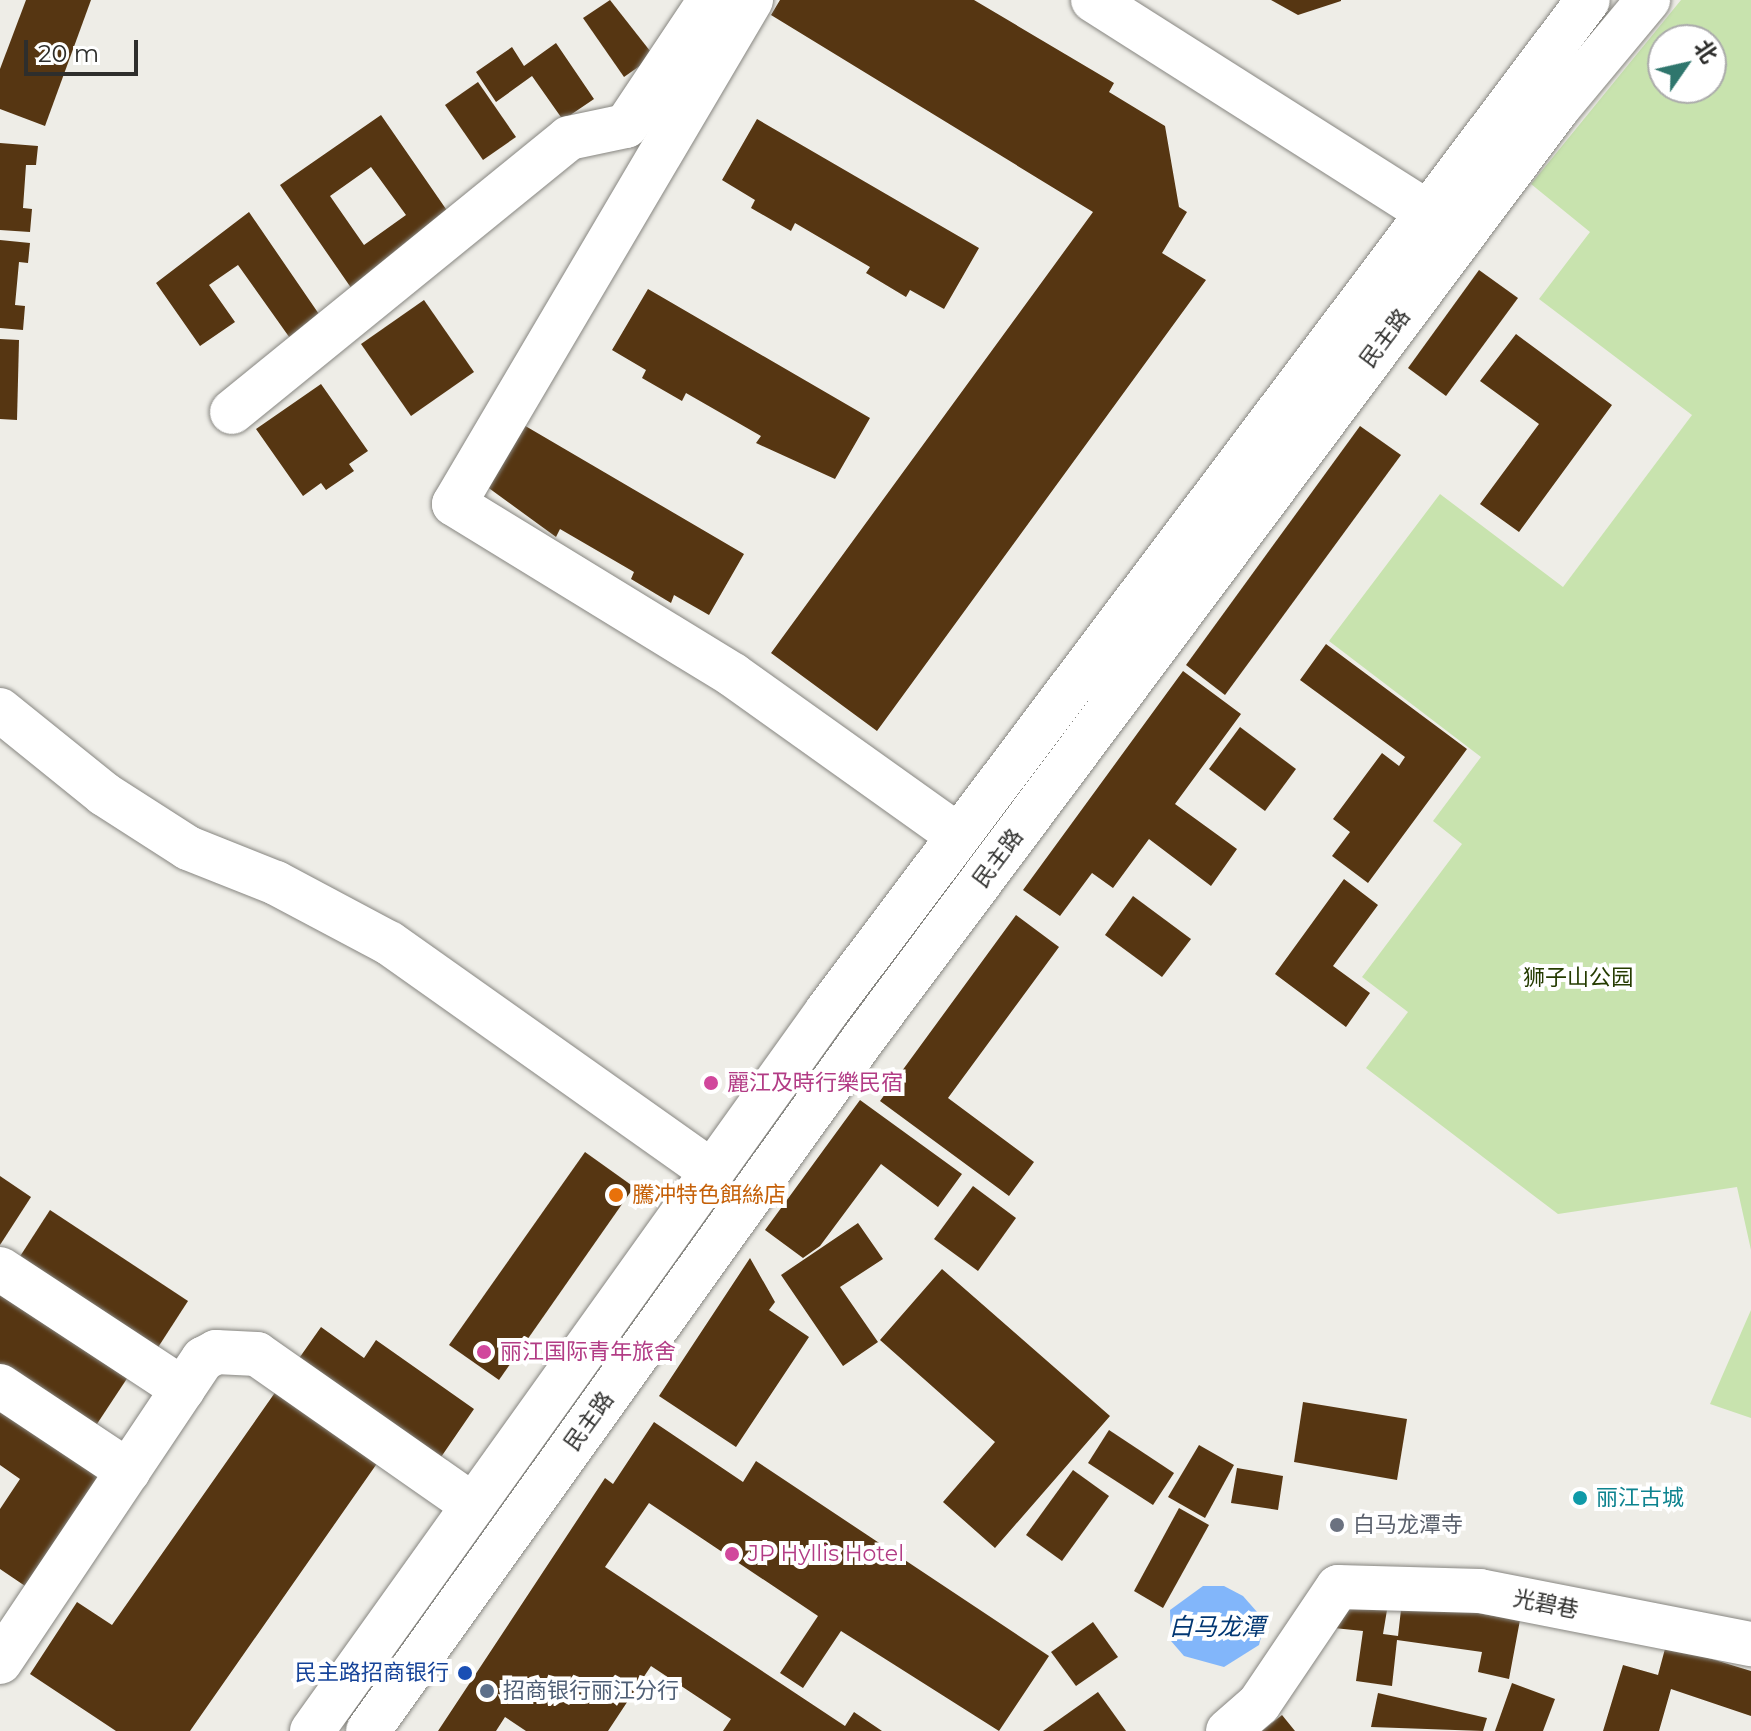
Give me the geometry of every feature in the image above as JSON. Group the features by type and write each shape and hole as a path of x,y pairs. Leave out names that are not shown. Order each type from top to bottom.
{"main road":[{"path":"232,412 569,138 626,126 710,0"},
{"path":"751,0 454,504 733,675 957,835"},
{"path":"1093,0 1424,210"},
{"name":"民主路","path":"312,1731 957,835 1424,210 1588,0"},
{"name":"民主路","path":"368,1731 892,1000 1558,108 1648,0"},
{"path":"0,710 104,794 188,848 276,883 389,943 712,1172"},
{"path":"0,1269 183,1389"},
{"path":"0,1662 183,1389 216,1352 257,1354 473,1505"},
{"path":"0,1386 128,1471"},
{"name":"光碧巷","path":"1228,1731 1259,1704 1338,1587 1480,1591 1751,1644"}],"green space":[{"name":"狮子山公园","path":"1681,0 1751,0 1751,1250 1737,1187 1558,1214 1366,1068 1408,1012 1362,977 1462,844 1433,821 1481,757 1329,641 1440,494 1563,587 1692,415 1539,299 1590,232 1531,184 1647,42 1647,104 1727,104 1727,24 1661,24"},
{"path":"1751,1310 1751,1418 1710,1404"}],"water":[{"name":"白马龙潭","path":"1203,1586 1224,1586 1243,1596 1265,1621 1259,1645 1224,1667 1184,1656 1171,1641 1170,1610"}],"building":[{"path":"26,0 91,0 45,126 0,109 0,69"},
{"path":"610,0 654,56 624,77 583,18"},
{"path":"780,0 974,0 1114,83 1109,92 1165,126 1179,207 1187,212 1162,253 1206,280 877,731 771,653 1093,212 771,15"},
{"path":"1271,0 1341,0 1341,1 1298,15"},
{"path":"556,43 594,99 563,120 532,76 496,102 476,72 512,47 524,66"},
{"path":"478,82 516,137 483,160 445,105"},
{"path":"381,115 457,225 356,295 280,185","holes":["371,167 406,215 364,245 330,196"]},
{"path":"757,119 979,248 944,309 910,290 906,297 866,273 870,267 795,223 791,231 751,208 755,200 722,180"},
{"path":"0,143 38,146 36,165 26,165 23,208 32,209 30,232 0,230"},
{"path":"249,212 323,320 292,341 238,265 209,285 235,322 200,346 156,283"},
{"path":"0,240 30,243 28,263 19,262 15,305 25,306 23,330 0,328"},
{"path":"1479,270 1518,298 1446,396 1408,368"},
{"path":"648,289 870,418 835,479 756,443 761,436 686,393 682,401 642,378 646,370 612,350"},
{"path":"424,300 474,372 411,416 361,344"},
{"path":"1516,334 1612,405 1519,532 1480,504 1539,424 1480,381"},
{"path":"0,339 19,340 17,420 0,419"},
{"path":"321,384 368,451 349,464 354,471 326,490 321,483 303,496 256,429"},
{"path":"522,424 744,554 709,615 674,595 671,603 631,579 634,572 560,529 556,537 486,486"},
{"path":"1360,426 1401,455 1225,695 1186,665"},
{"path":"1326,644 1467,749 1368,883 1332,856 1350,832 1333,819 1382,753 1399,766 1405,757 1300,680"},
{"path":"1183,671 1241,714 1175,804 1237,849 1211,886 1149,839 1113,888 1092,873 1060,916 1023,890"},
{"path":"1240,727 1296,769 1265,811 1209,769"},
{"path":"1344,879 1378,905 1333,966 1370,993 1346,1027 1275,974"},
{"path":"1133,896 1191,939 1162,977 1105,935"},
{"path":"1016,915 1059,947 948,1098 1034,1162 1009,1196 880,1101"},
{"path":"860,1100 962,1174 938,1207 881,1164 820,1246 803,1258 765,1230"},
{"path":"585,1152 634,1187 499,1380 449,1345"},
{"path":"0,1176 31,1197 0,1245"},
{"path":"973,1186 1016,1218 978,1271 934,1239"},
{"path":"50,1210 188,1301 155,1352 17,1261"},
{"path":"858,1223 883,1259 840,1287 878,1342 843,1366 781,1275"},
{"path":"750,1258 775,1302 769,1310 809,1337 736,1447 659,1396"},
{"path":"942,1269 1110,1416 995,1548 943,1502 995,1442 880,1340"},
{"path":"0,1293 128,1377 91,1433 0,1373"},
{"path":"321,1327 364,1358 376,1340 474,1409 439,1460 399,1432 190,1731 116,1731 30,1674 77,1602 112,1625"},
{"path":"0,1399 110,1473 31,1590 0,1569 0,1509 20,1479 0,1465"},
{"path":"1303,1402 1407,1419 1397,1480 1294,1462"},
{"name":"JP Hyllis Hotel","path":"654,1422 743,1482 756,1461 1049,1656 999,1731 841,1631 803,1688 780,1673 818,1616 649,1503 605,1567 845,1726 854,1712 882,1731 723,1731 731,1719 651,1666 608,1731 526,1731 505,1717 496,1731 438,1731 605,1478 613,1484"},
{"path":"1109,1430 1174,1473 1153,1505 1088,1463"},
{"path":"1199,1445 1234,1465 1205,1518 1168,1497"},
{"path":"1237,1468 1283,1476 1278,1510 1231,1503"},
{"path":"1073,1470 1109,1496 1062,1561 1026,1535"},
{"path":"1179,1508 1209,1525 1163,1608 1134,1591"},
{"path":"1402,1601 1520,1620 1509,1679 1478,1672 1482,1652 1397,1640 1392,1686 1356,1681 1363,1631 1334,1628 1338,1603 1387,1610 1383,1634 1398,1636"},
{"path":"1093,1622 1118,1657 1076,1686 1051,1652"},
{"path":"1666,1645 1751,1671 1751,1716 1671,1689 1659,1731 1603,1731 1623,1665 1658,1675"},
{"path":"1512,1683 1555,1699 1543,1731 1495,1731"},
{"path":"1098,1692 1126,1731 1043,1731"},
{"path":"1378,1693 1487,1718 1483,1731 1371,1727"},
{"path":"1282,1715 1295,1731 1262,1731"}],"place":[{"name":"麗江及時行樂民宿","path":"711,1083"},
{"name":"騰冲特色餌絲店","path":"616,1195"},
{"name":"丽江国际青年旅舍","path":"484,1352"},
{"name":"丽江古城","path":"1580,1498"},
{"name":"白马龙潭寺","path":"1337,1525"},
{"name":"JP Hyllis Hotel","path":"732,1554"},
{"name":"民主路招商银行","path":"465,1673"},
{"name":"招商银行丽江分行","path":"487,1691"}]}
